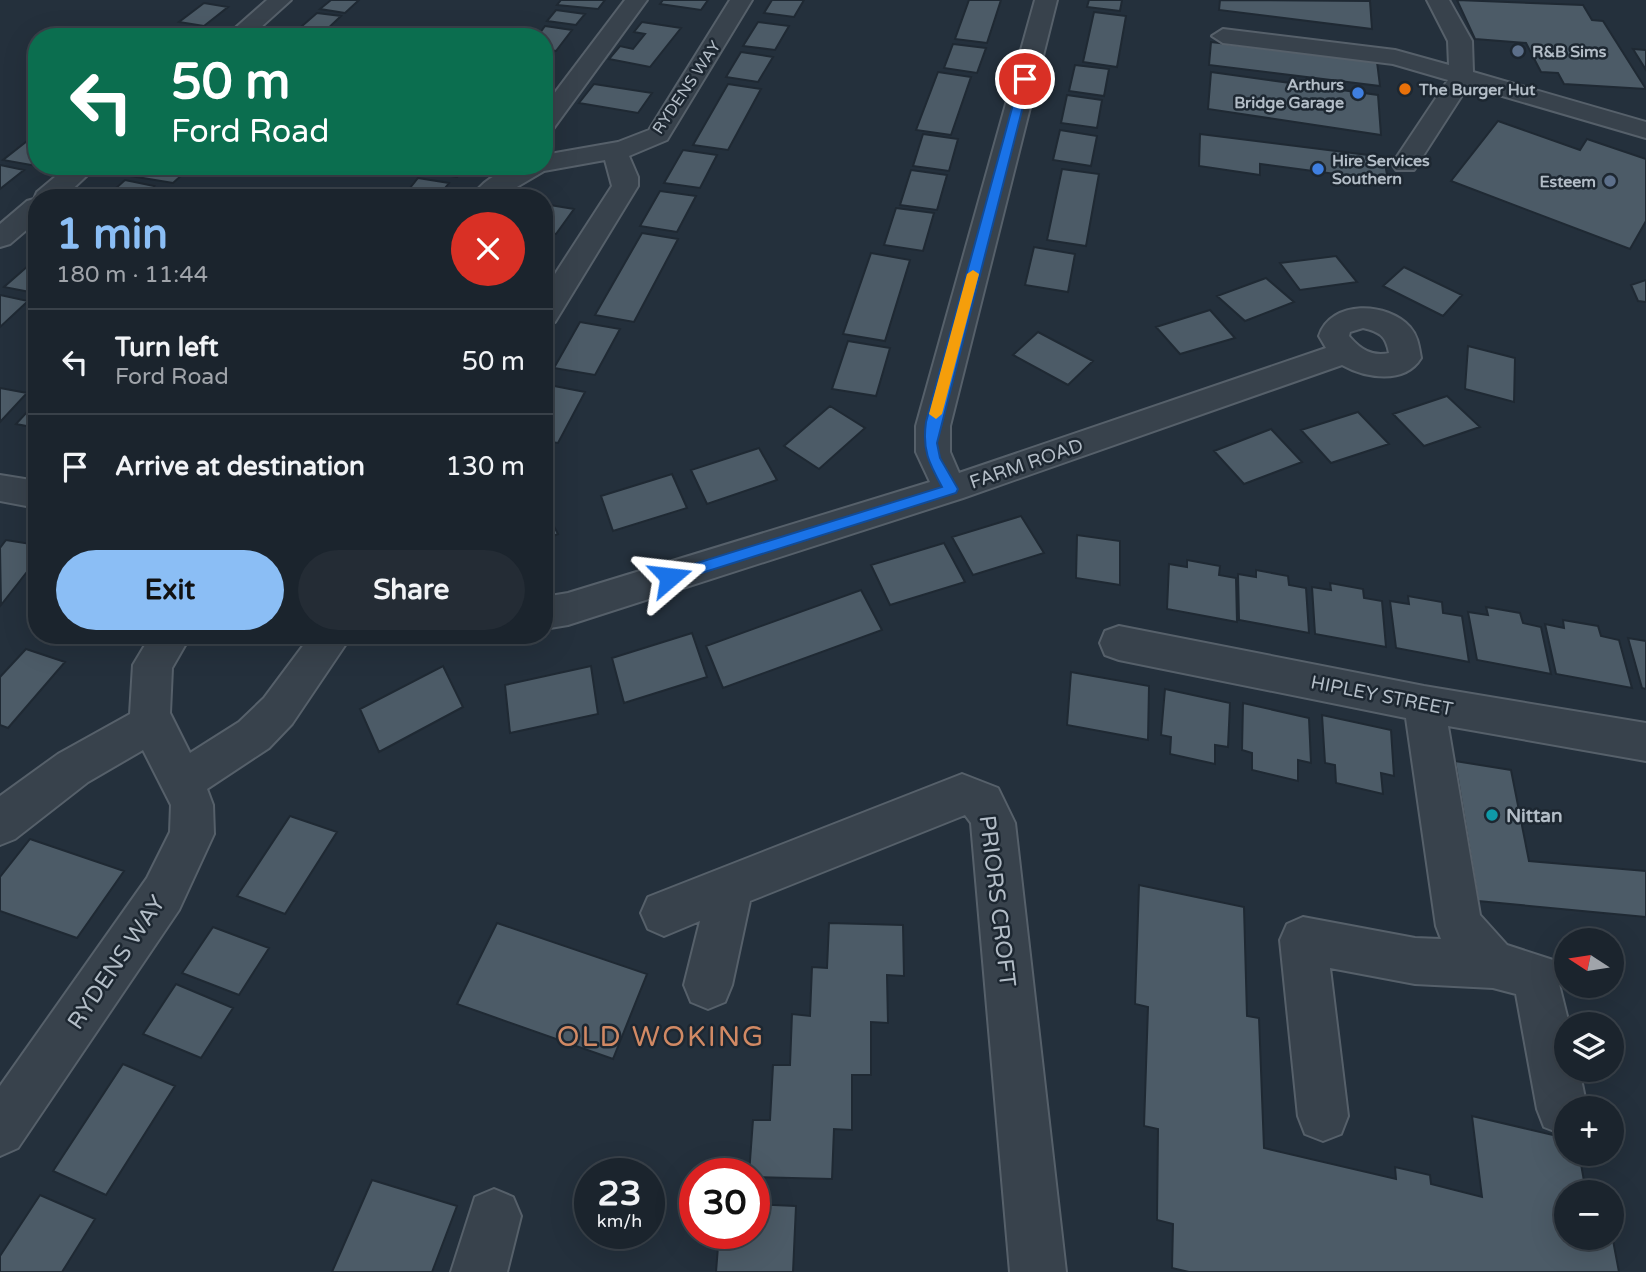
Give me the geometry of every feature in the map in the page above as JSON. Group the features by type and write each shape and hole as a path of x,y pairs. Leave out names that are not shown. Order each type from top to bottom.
{"street":[{"path":"246,28 279,0"},
{"path":"553,112 636,0"},
{"name":"RYDENS WAY","path":"553,161 614,151 658,135 741,0"},
{"path":"951,489 933,459 930,443 933,422 1046,0"},
{"path":"1405,164 1461,78 1461,41 1438,0"},
{"path":"1223,36 1395,57 1646,130"},
{"path":"553,301 625,186 625,177 614,151"},
{"path":"57,189 74,175"},
{"path":"490,189 517,175"},
{"path":"0,238 28,215"},
{"name":"FARM ROAD","path":"553,611 568,609 951,489 1345,353"},
{"path":"0,488 28,493"},
{"name":"HIPLEY STREET","path":"1119,643 1424,704 1646,742"},
{"name":"RYDENS WAY","path":"0,1130 163,894 192,834 192,806 183,781 153,723 149,689 153,665 166,644"},
{"path":"183,781 254,735 278,711 327,644"},
{"path":"1424,704 1459,926 1493,964"},
{"path":"0,824 36,792 83,760 153,723"},
{"name":"PRIORS CROFT","path":"664,913 962,794 974,795 988,806 993,823 1038,1272"},
{"path":"708,985 732,886"},
{"path":"1323,1116 1303,940 1415,961 1493,964 1536,977 1559,1096"},
{"path":"479,1272 494,1216"}],"building":[{"path":"331,0 359,0 345,13 320,9"},
{"path":"561,0 605,0 598,9 557,5"},
{"path":"663,0 708,0 701,10 660,4"},
{"path":"772,0 804,0 794,17 764,13"},
{"path":"969,0 1001,0 987,43 955,39"},
{"path":"1089,0 1122,0 1120,11 1087,7"},
{"path":"1220,0 1370,1 1372,29 1219,10"},
{"path":"1457,0 1583,5 1592,20 1603,21 1646,89 1564,84 1558,73 1541,72 1526,43 1475,39"},
{"path":"204,3 228,7 204,26 179,22"},
{"path":"556,10 585,14 576,25 547,21"},
{"path":"1094,12 1126,16 1117,67 1083,62"},
{"path":"317,13 341,16 328,28 300,28"},
{"path":"642,22 681,28 650,67 609,59 620,46 633,49 645,34 634,32"},
{"path":"758,22 789,26 775,50 743,46"},
{"path":"545,26 572,30 556,51 553,50 553,28 544,28"},
{"path":"1211,42 1377,62 1380,86 1209,65"},
{"path":"953,44 986,48 977,73 944,68"},
{"path":"1633,49 1646,50 1646,70"},
{"path":"741,52 773,57 758,82 726,77"},
{"path":"1075,65 1109,69 1104,96 1069,91"},
{"path":"938,72 971,77 951,135 916,130"},
{"path":"1211,72 1378,95 1381,135 1208,109"},
{"path":"594,84 652,93 638,113 579,103"},
{"path":"728,84 761,89 728,150 693,145"},
{"path":"1067,95 1102,100 1097,128 1061,123"},
{"path":"1498,121 1580,150 1587,139 1646,159 1646,221 1630,249 1451,181"},
{"path":"1060,130 1097,136 1091,166 1053,160"},
{"path":"923,134 958,139 949,171 913,166"},
{"path":"1200,134 1384,157 1388,181 1260,164 1260,175 1199,166"},
{"path":"28,140 28,164 3,160"},
{"path":"683,150 717,155 700,188 664,183"},
{"path":"0,165 24,170 0,189"},
{"path":"1062,169 1099,174 1086,246 1047,240"},
{"path":"911,170 947,175 937,210 900,205"},
{"path":"132,175 182,175 173,183"},
{"path":"418,178 449,183 444,189 409,189"},
{"path":"125,180 154,186 150,189 115,189"},
{"path":"660,191 696,196 677,232 640,226"},
{"path":"553,206 574,209 556,234 553,234"},
{"path":"896,208 934,213 923,251 884,245"},
{"path":"642,233 678,239 634,322 595,315"},
{"path":"1034,247 1075,254 1068,292 1025,285"},
{"path":"871,253 910,260 885,341 843,334"},
{"path":"1336,256 1357,282 1300,290 1280,263"},
{"path":"28,266 28,292 4,287"},
{"path":"1404,267 1462,295 1443,316 1383,286"},
{"path":"1266,278 1294,302 1245,321 1217,296"},
{"path":"1646,280 1646,302 1638,301 1631,285"},
{"path":"0,295 28,301 0,327"},
{"path":"1210,310 1235,338 1180,354 1156,327"},
{"path":"580,322 620,329 595,375 554,368"},
{"path":"1038,332 1093,361 1068,385 1013,355"},
{"path":"848,341 890,348 876,396 832,389"},
{"path":"1468,346 1515,358 1514,402 1465,389"},
{"path":"553,386 585,392 558,443 553,442"},
{"path":"0,388 27,393 0,422"},
{"path":"1447,396 1480,427 1424,446 1393,414"},
{"path":"830,406 865,428 819,469 784,446"},
{"path":"28,411 28,426 16,424"},
{"path":"1358,412 1389,444 1331,463 1301,430"},
{"path":"1271,429 1302,462 1244,484 1214,451"},
{"path":"759,448 777,480 707,504 691,470"},
{"path":"672,474 687,508 613,531 601,496"},
{"path":"1021,516 1044,553 973,575 952,537"},
{"path":"1077,535 1120,541 1120,585 1076,578"},
{"path":"6,540 28,544 28,570 1,605 0,548"},
{"path":"944,543 965,582 890,605 871,565"},
{"path":"1187,560 1220,566 1219,575 1236,578 1237,622 1167,609 1169,564 1187,567"},
{"path":"1256,570 1288,576 1289,585 1306,588 1309,633 1239,620 1238,574 1256,577"},
{"path":"1330,583 1363,589 1364,598 1382,601 1386,647 1315,634 1312,587 1331,590"},
{"path":"861,590 882,630 723,688 706,646"},
{"path":"1408,596 1442,602 1443,613 1462,616 1469,662 1396,648 1390,601 1409,604"},
{"path":"1486,607 1520,613 1523,623 1541,627 1551,674 1477,660 1468,612 1488,615"},
{"path":"1563,620 1598,626 1601,636 1619,640 1632,688 1556,674 1545,624 1564,628"},
{"path":"692,633 707,677 624,703 612,658"},
{"path":"1628,638 1646,641 1646,689 1642,688"},
{"path":"26,649 65,662 8,728 0,725 0,677"},
{"path":"443,666 463,707 379,752 360,709"},
{"path":"591,666 598,714 510,733 505,685"},
{"path":"1071,672 1149,686 1148,740 1067,725"},
{"path":"1165,689 1230,703 1228,747 1215,745 1215,764 1170,754 1171,737 1161,735"},
{"path":"1243,703 1309,718 1311,763 1298,760 1298,781 1252,770 1252,753 1242,750"},
{"path":"1322,715 1391,730 1394,776 1381,773 1383,794 1336,783 1335,765 1325,763"},
{"name":"Nittan","path":"1455,761 1511,770 1529,861 1646,871 1646,917 1478,901"},
{"path":"290,816 337,832 285,914 237,896"},
{"path":"30,839 124,871 77,938 0,911 0,877"},
{"path":"1139,885 1244,907 1247,1016 1259,1018 1264,1148 1396,1179 1395,1167 1430,1175 1431,1184 1482,1197 1472,1116 1554,1135 1554,1166 1581,1166 1584,1180 1554,1180 1554,1250 1615,1250 1619,1272 1189,1272 1172,1268 1173,1224 1157,1220 1158,1129 1144,1126 1148,1007 1135,1004"},
{"path":"497,923 647,974 613,1059 457,1004"},
{"path":"829,923 903,925 904,976 887,975 888,1023 871,1022 871,1075 852,1075 852,1130 834,1129 832,1179 770,1177 770,1158 750,1158 753,1120 770,1120 773,1065 790,1065 792,1014 810,1016 812,967 827,968"},
{"path":"213,927 269,948 239,995 182,973"},
{"path":"176,984 233,1008 201,1058 143,1034"},
{"path":"123,1064 175,1086 106,1195 53,1171"},
{"path":"372,1180 457,1206 432,1272 332,1272"},
{"path":"40,1195 95,1219 62,1272 0,1272 0,1256"},
{"path":"770,1205 796,1206 793,1272 716,1272 718,1249 770,1249"}],"slow traffic":[{"path":"936,414 973,274"}],"place":[{"name":"R&B Sims","path":"1518,51"},
{"name":"The Burger Hut","path":"1405,89"},
{"name":"Arthurs Bridge Garage","path":"1358,93"},
{"name":"Hire Services Southern","path":"1318,169"},
{"name":"Esteem","path":"1610,181"},
{"name":"Nittan","path":"1492,815"}],"district":[{"name":"OLD WOKING","path":"661,1036"}],"route":[{"path":"670,577 951,489 933,459 930,443 933,422 1025,79"}]}
